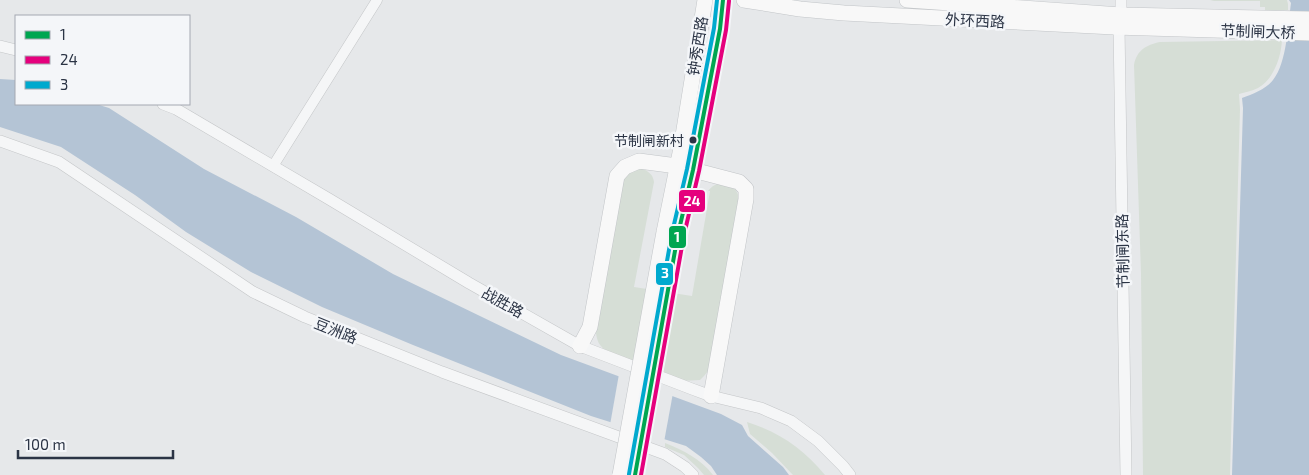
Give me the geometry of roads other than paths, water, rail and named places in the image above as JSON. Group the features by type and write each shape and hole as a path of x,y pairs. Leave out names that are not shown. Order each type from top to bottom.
{"main road":[{"name":"钟秀西路","path":"635,475 671,233 677,166 705,0"},
{"name":"钟秀西路","path":"620,475 671,233 693,170 720,29 723,0"},
{"name":"外环西路","path":"744,0 800,9 844,13 1120,14"},
{"name":"外环西路","path":"907,0 1120,14 1207,23"},
{"name":"节制闸大桥","path":"1207,23 1309,19"},
{"name":"节制闸大桥","path":"1207,23 1309,33"},
{"path":"580,346 590,327 617,176 625,166 639,161 677,166"},
{"path":"693,170 739,182 746,188 746,199 711,396"}],"street":[{"path":"273,166 378,0"},
{"name":"节制闸东路","path":"1120,14 1126,475"},
{"path":"0,46 15,50"},
{"name":"战胜路","path":"166,105 176,109 469,283 580,346 711,396 761,408 791,421 818,441 850,475"},
{"name":"豆洲路","path":"0,141 59,162 254,292 305,318 442,372 665,454 685,467 693,475"}],"water":[{"path":"1289,0 1309,0 1309,475 1232,475 1242,98 1267,86 1278,73 1286,43 1291,3"},
{"path":"0,79 15,80 15,105 99,105 109,108 204,169 296,217 393,274 561,355 721,414 742,425 748,436 783,467 789,475 717,475 711,466 686,446 591,416 322,307 251,272 186,232 135,195 61,147 0,127"}],"place":[{"name":"节制闸新村","path":"693,140"}]}
